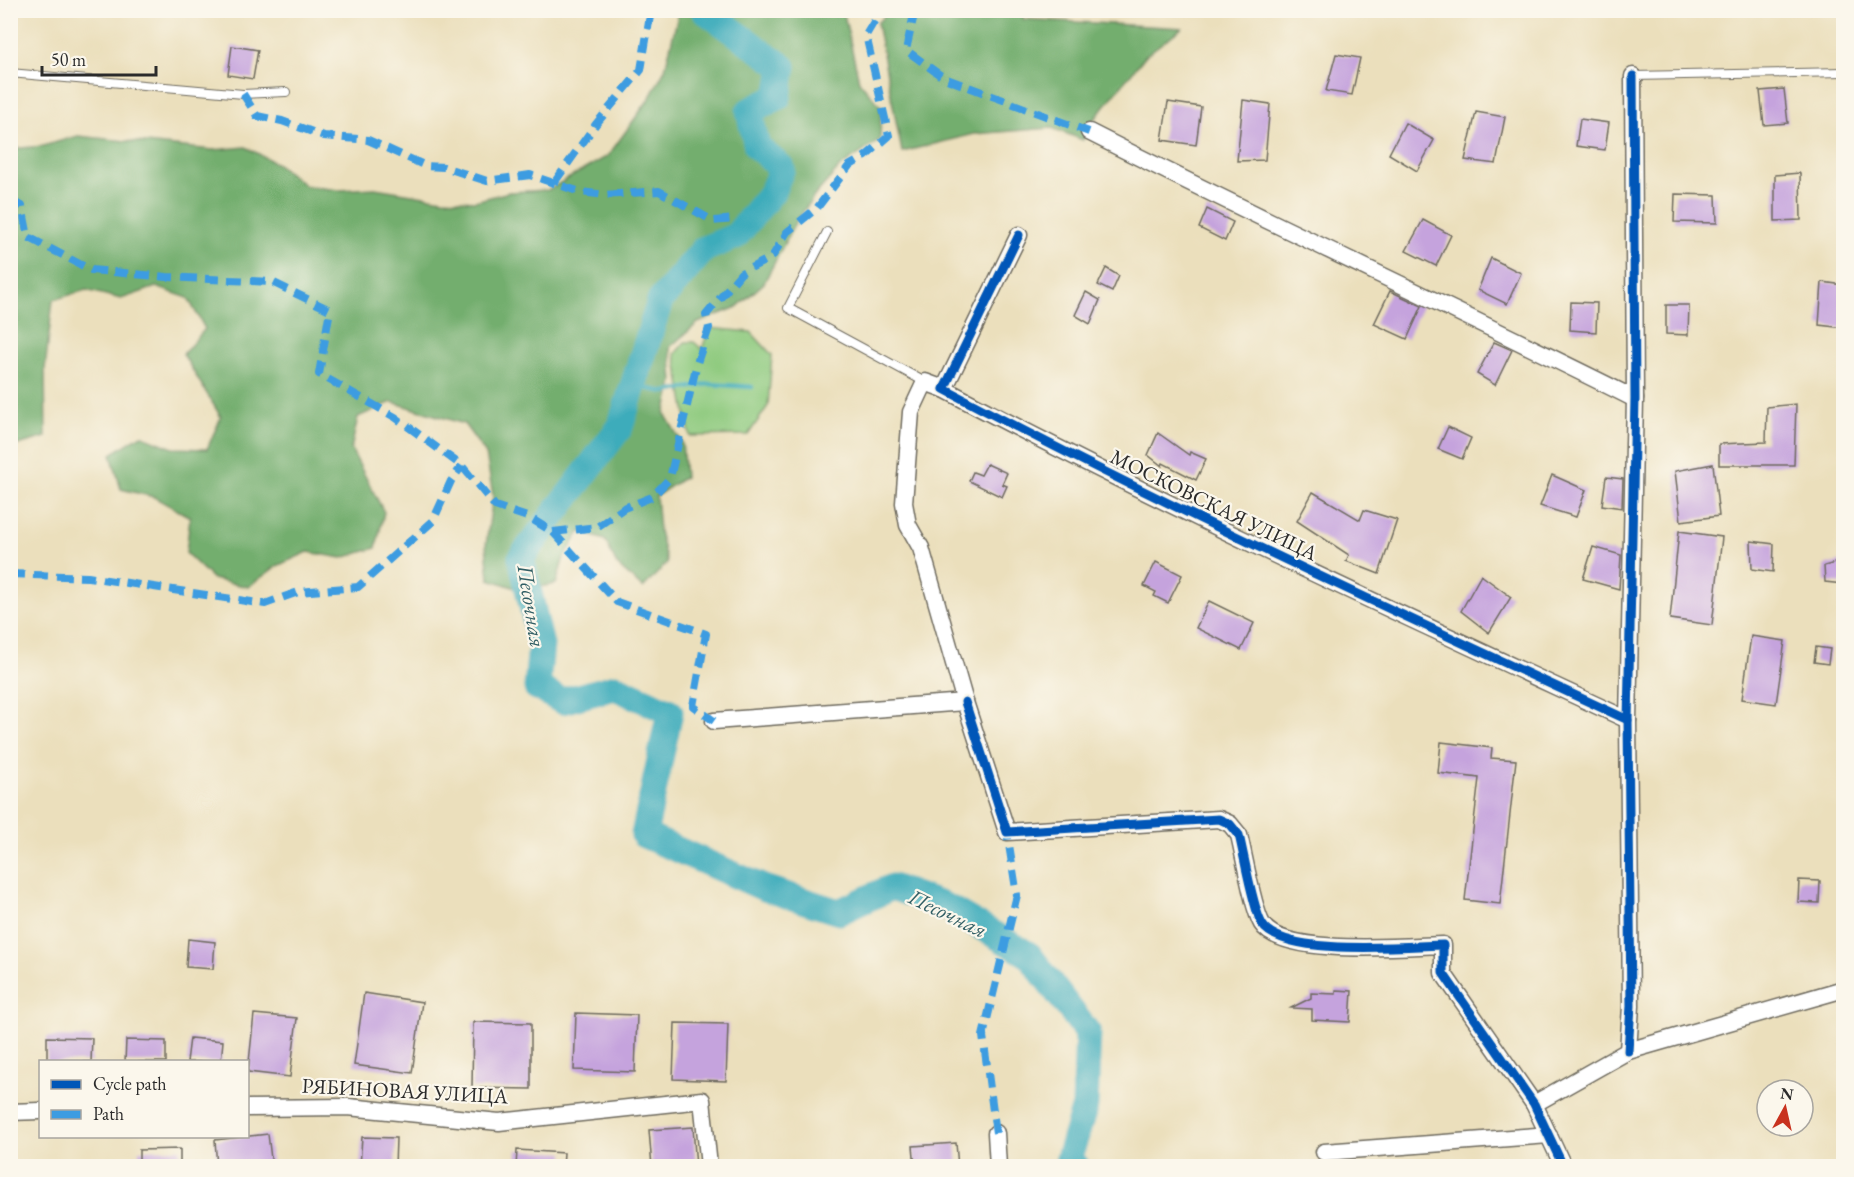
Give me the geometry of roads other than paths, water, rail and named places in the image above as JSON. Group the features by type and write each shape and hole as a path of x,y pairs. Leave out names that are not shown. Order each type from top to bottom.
{"street":[{"path":"1628,1051 1631,983 1628,720 1635,399 1633,76"},
{"path":"1089,132 1635,399"},
{"path":"944,389 1020,235"},
{"path":"925,382 911,412 904,503 908,525 921,548 965,702 1007,832 1219,819 1230,824 1239,835 1261,923 1272,935 1327,948 1443,945 1443,973 1534,1104 1563,1167"},
{"name":"МОСКОВСКАЯ УЛИЦА","path":"925,382 944,389 1037,439 1345,589 1628,720"},
{"path":"714,721 965,702"},
{"path":"1534,1104 1628,1051 1844,989"},
{"name":"РЯБИНОВАЯ УЛИЦА","path":"249,1108 348,1107 499,1122 702,1100 709,1167"},
{"path":"10,1112 39,1111"},
{"path":"996,1133 998,1167"},
{"path":"1324,1152 1549,1135"}],"lane":[{"path":"1633,76 1844,72"},
{"path":"10,73 243,94 286,92"},
{"path":"826,232 788,308 925,382"}],"waterway":[{"name":"Песочная","path":"704,10 783,67 778,97 749,111 757,147 782,168 772,192 736,236 704,249 660,301 620,427 521,558 541,645 537,687 562,701 615,687 670,712 644,835 764,888 839,912 892,887 947,907 1029,955 1088,1033 1085,1106 1069,1158 1076,1166"},
{"path":"633,386 665,392 709,384 752,387"}]}
